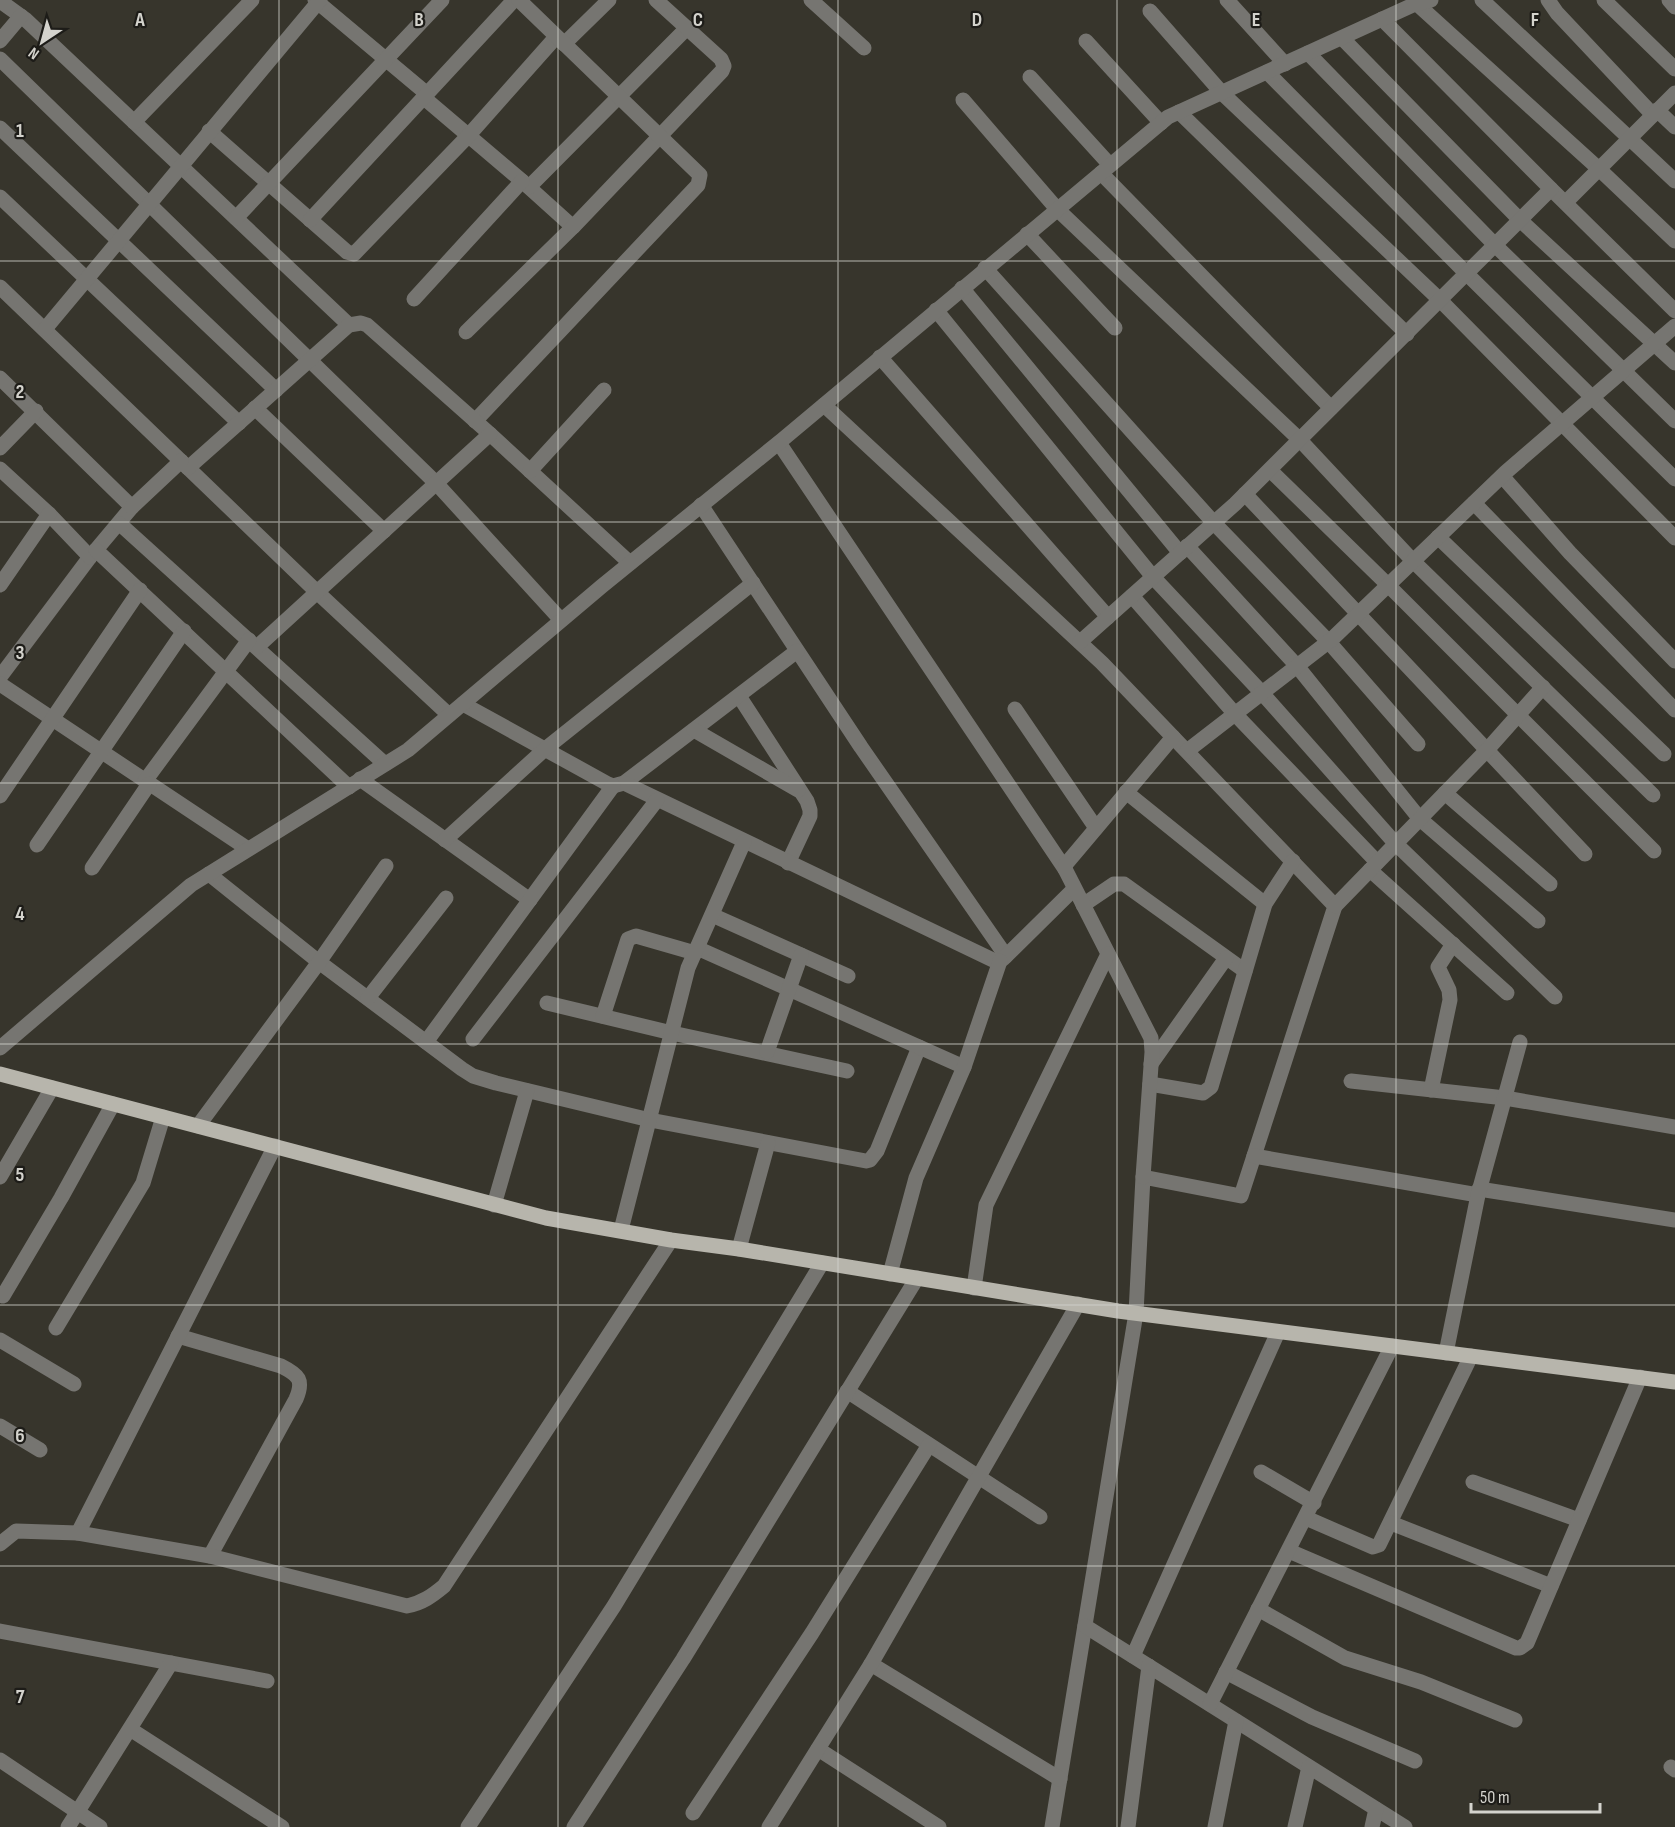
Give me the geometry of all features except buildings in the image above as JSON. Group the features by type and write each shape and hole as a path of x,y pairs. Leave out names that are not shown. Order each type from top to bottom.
{"main road":[{"path":"0,1074 546,1218 1136,1314 1675,1382"}],"street":[{"path":"134,122 252,0"},
{"path":"236,218 442,0"},
{"path":"310,220 513,0"},
{"path":"475,421 698,185 700,175 519,0"},
{"path":"209,131 347,252 357,252 560,40 609,0"},
{"path":"466,332 573,227 722,71 724,66 720,58 656,0"},
{"path":"811,0 864,48"},
{"path":"1227,0 1285,64"},
{"path":"1482,0 1675,181"},
{"path":"1548,0 1557,13 1655,113 1675,127"},
{"path":"1604,0 1675,69"},
{"path":"1669,0 1675,7"},
{"path":"0,1 21,15 349,325"},
{"path":"45,329 318,1 573,227"},
{"path":"0,1048 191,885 408,750 1105,169 1161,123 1179,112 1382,20 1414,3 1599,169 1675,241"},
{"path":"1149,10 1222,93 1440,300 1675,538"},
{"path":"0,41 21,15"},
{"path":"1382,20 1675,311"},
{"path":"414,299 525,184 687,28"},
{"path":"1342,38 1520,220 1675,363"},
{"path":"1086,41 1161,123"},
{"path":"1308,53 1495,245 1675,421"},
{"path":"0,59 436,483 561,621"},
{"path":"1267,72 1675,479"},
{"path":"1030,77 1105,169 1332,408"},
{"path":"1566,202 1675,93"},
{"path":"963,100 1058,209 1300,440 1413,561 1653,795"},
{"path":"1179,112 1407,334"},
{"path":"0,128 276,390"},
{"path":"1080,642 1270,470 1551,189"},
{"path":"0,197 239,423"},
{"path":"1027,234 1114,328"},
{"path":"986,268 1214,523 1328,641 1418,744"},
{"path":"0,287 317,592 449,715"},
{"path":"962,288 1184,550 1297,666 1420,819 1538,921"},
{"path":"936,310 1153,577 1262,693 1395,843 1555,998"},
{"path":"0,677 93,553 120,524 132,507 239,423 355,322 367,325 630,563"},
{"path":"1187,751 1328,641 1502,476 1675,326"},
{"path":"880,357 1108,617"},
{"path":"0,378 132,507"},
{"path":"530,471 604,390"},
{"path":"824,405 1080,642 1335,906"},
{"path":"255,408 384,531"},
{"path":"0,448 36,411"},
{"path":"92,868 147,782 225,669 253,643 317,592 490,434"},
{"path":"778,443 1065,869 1151,1038 1136,1314 1052,1827"},
{"path":"1270,470 1654,850"},
{"path":"1502,476 1570,553 1675,661"},
{"path":"2,477 140,590 225,669 355,783 445,840 530,900"},
{"path":"1245,494 1585,854"},
{"path":"1474,503 1675,710"},
{"path":"701,505 1003,958"},
{"path":"0,585 49,514"},
{"path":"120,524 386,764"},
{"path":"1438,537 1664,754"},
{"path":"445,840 545,749 753,583"},
{"path":"0,796 140,590"},
{"path":"1132,596 1235,714 1374,866 1452,944 1507,993"},
{"path":"37,845 184,631"},
{"path":"426,1042 618,785 797,651"},
{"path":"0,684 248,849"},
{"path":"1143,1178 1241,1196 1335,906 1487,750 1543,687"},
{"path":"739,696 809,805 810,816 788,863"},
{"path":"463,704 545,749 618,785 657,800 990,960 1003,958"},
{"path":"1016,709 1096,828"},
{"path":"694,730 800,791"},
{"path":"1065,869 1066,864 1173,737"},
{"path":"1126,792 1265,904"},
{"path":"1445,793 1550,884"},
{"path":"473,1039 657,800"},
{"path":"621,1230 688,968 744,842"},
{"path":"1150,1084 1203,1093 1208,1091 1265,904 1293,861"},
{"path":"198,1126 319,962 386,866"},
{"path":"209,874 319,962 473,1076 526,1091 650,1120 866,1161 870,1160 877,1151 919,1047"},
{"path":"1083,905 1114,884 1124,884 1245,971"},
{"path":"890,1274 916,1178 964,1067 1003,958 1074,889"},
{"path":"368,998 446,898"},
{"path":"711,915 848,976"},
{"path":"603,1016 628,939 636,936 696,950 964,1067"},
{"path":"1431,1090 1450,1000 1449,990 1438,967 1452,944"},
{"path":"974,1288 986,1205 1108,954"},
{"path":"767,1052 801,955"},
{"path":"1151,1064 1226,958"},
{"path":"547,1002 672,1033 847,1071"},
{"path":"1446,1353 1478,1192 1520,1042"},
{"path":"1351,1081 1505,1098 1675,1127"},
{"path":"0,1177 52,1088"},
{"path":"494,1204 526,1091"},
{"path":"3,1296 61,1198 112,1104"},
{"path":"56,1328 143,1183 163,1117"},
{"path":"739,1250 768,1143"},
{"path":"78,1533 275,1146"},
{"path":"1254,1156 1478,1192 1675,1220"},
{"path":"0,1544 16,1531 78,1533 210,1556 407,1606 418,1604 444,1586 671,1240"},
{"path":"468,1827 614,1606 822,1263"},
{"path":"574,1827 683,1659 917,1278"},
{"path":"769,1827 871,1664 1078,1305"},
{"path":"1133,1656 1278,1332"},
{"path":"178,1336 281,1366 299,1378 300,1388 296,1399 210,1556"},
{"path":"0,1340 74,1384"},
{"path":"1210,1704 1392,1346"},
{"path":"1306,1518 1373,1547 1379,1545 1471,1356"},
{"path":"1288,1551 1520,1648 1527,1643 1640,1377"},
{"path":"847,1391 1040,1517"},
{"path":"0,1426 40,1450"},
{"path":"693,1813 812,1633 929,1445"},
{"path":"1261,1472 1314,1503"},
{"path":"1473,1482 1579,1520"},
{"path":"1390,1523 1551,1587"},
{"path":"1258,1609 1345,1658 1420,1682 1515,1720"},
{"path":"1085,1626 1405,1827"},
{"path":"0,1631 267,1681"},
{"path":"68,1827 171,1663"},
{"path":"871,1664 1060,1779"},
{"path":"1128,1827 1149,1666"},
{"path":"1226,1672 1312,1717 1415,1761"},
{"path":"1215,1827 1236,1721"},
{"path":"130,1729 282,1827"},
{"path":"818,1749 939,1827"},
{"path":"0,1760 100,1827"},
{"path":"1295,1827 1309,1767"},
{"path":"1372,1827 1376,1809"}]}
